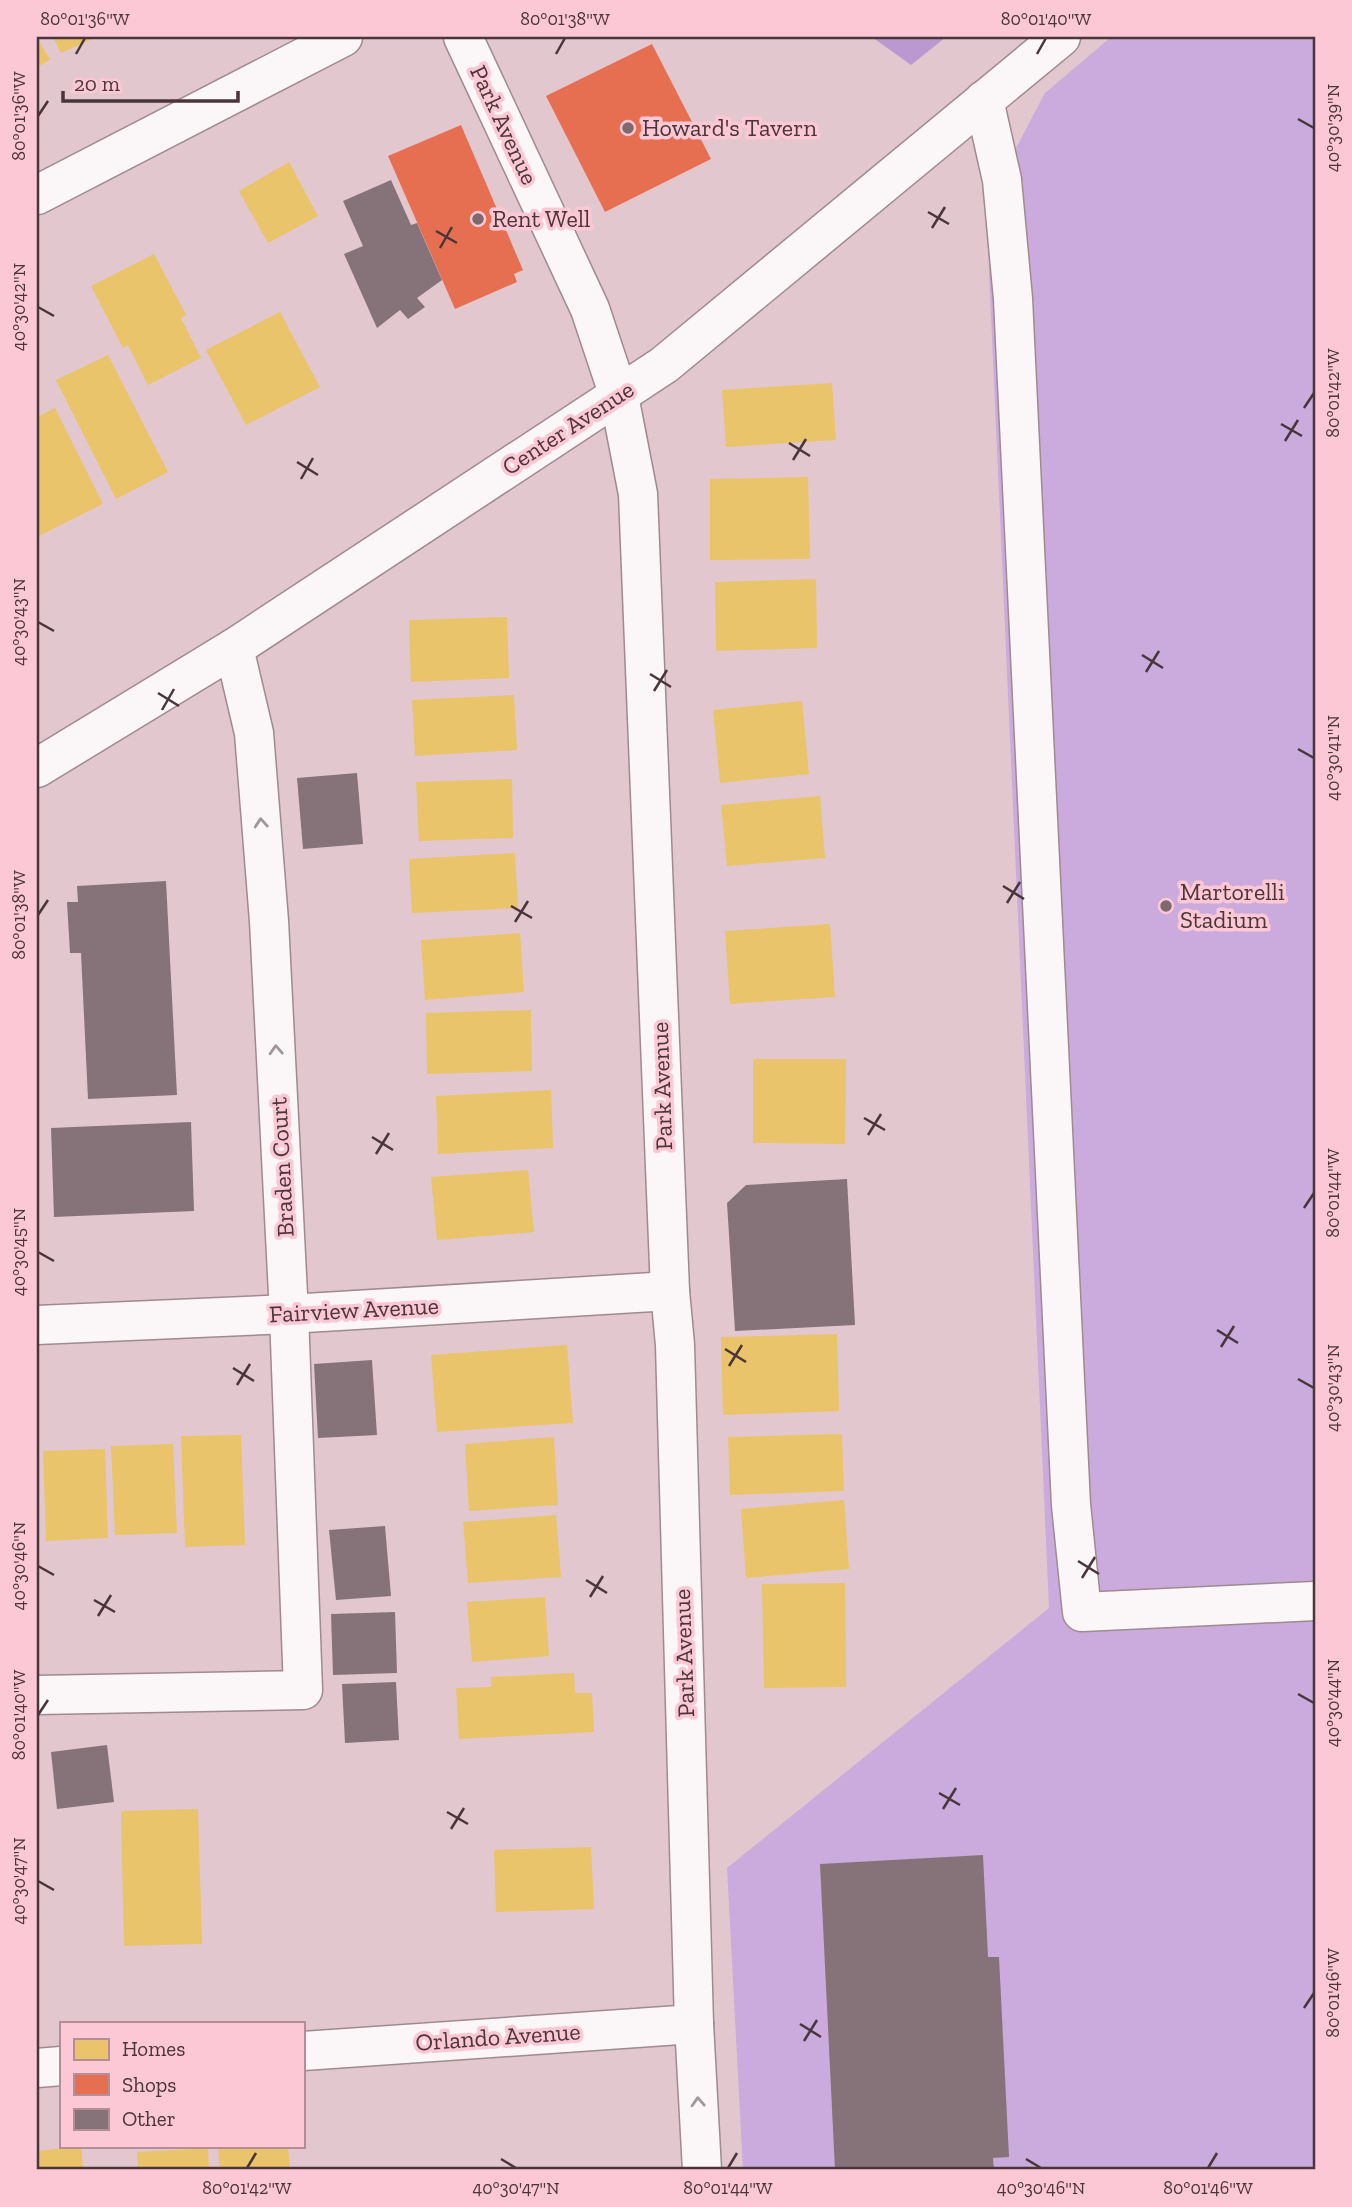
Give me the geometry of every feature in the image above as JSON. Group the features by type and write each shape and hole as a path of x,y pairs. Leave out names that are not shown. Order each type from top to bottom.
{"street":[{"path":"37,195 343,37"},
{"name":"Park Avenue","path":"463,37 590,309 618,396 638,494 675,1359 694,2024 702,2170"},
{"name":"Center Avenue","path":"37,768 234,648 664,365 1061,37"},
{"path":"984,100 1002,180 1013,299 1071,1505 1082,1612 1315,1601"},
{"name":"Braden Court","path":"37,1695 303,1690 289,1314 269,921 254,733 234,648"},
{"name":"Fairview Avenue","path":"37,1325 289,1314 670,1291"},
{"name":"Orlando Avenue","path":"304,2051 694,2024"},
{"path":"37,2067 60,2066"}],"shaded area":[{"path":"872,37 946,37 911,65"},
{"name":"Martorelli Stadium","path":"1111,37 1315,37 1315,2170 743,2170 727,1868 1049,1608 986,205 1045,93"}],"building: Homes":[{"path":"37,37 50,60 37,67"},
{"path":"53,37 97,37 61,53"},
{"path":"289,162 318,216 268,243 239,191"},
{"path":"154,254 186,315 181,318 201,358 148,385 128,345 123,348 91,286"},
{"path":"280,312 320,387 246,425 206,350"},
{"path":"108,355 168,472 116,499 56,380"},
{"path":"832,383 836,440 726,447 722,390"},
{"path":"55,408 103,504 39,536 37,417"},
{"path":"808,477 810,559 710,560 710,479"},
{"path":"816,579 817,648 716,651 715,582"},
{"path":"507,617 509,678 411,682 409,620"},
{"path":"514,695 517,750 415,756 412,700"},
{"path":"802,701 809,774 720,783 713,710"},
{"path":"512,779 513,838 419,841 416,782"},
{"path":"820,796 825,858 727,866 721,805"},
{"path":"515,853 518,908 412,913 409,859"},
{"path":"830,924 835,997 730,1004 725,931"},
{"path":"520,933 524,992 425,1000 421,940"},
{"path":"531,1010 532,1071 427,1074 426,1013"},
{"path":"753,1059 846,1059 845,1144 753,1143"},
{"path":"551,1090 553,1148 438,1154 436,1096"},
{"path":"528,1170 534,1232 437,1240 431,1177"},
{"path":"837,1334 839,1411 723,1415 721,1337"},
{"path":"567,1345 573,1423 437,1432 431,1355"},
{"path":"842,1434 844,1491 730,1495 728,1437"},
{"path":"241,1435 245,1545 185,1547 181,1436"},
{"path":"554,1437 558,1505 469,1511 465,1444"},
{"path":"173,1444 177,1533 115,1535 111,1446"},
{"path":"105,1449 108,1538 46,1541 43,1451"},
{"path":"844,1500 849,1569 746,1578 741,1509"},
{"path":"556,1515 561,1577 468,1583 463,1522"},
{"path":"845,1583 846,1687 764,1688 762,1584"},
{"path":"545,1597 549,1656 472,1662 467,1602"},
{"path":"574,1673 575,1693 592,1693 594,1732 459,1739 456,1688 491,1687 491,1677"},
{"path":"198,1809 202,1944 124,1946 121,1811"},
{"path":"591,1847 594,1909 496,1912 494,1850"},
{"path":"81,2148 83,2170 37,2170 37,2151"},
{"path":"208,2148 209,2170 138,2170 137,2152"},
{"path":"218,2148 288,2148 290,2170 220,2170"}],"building: Shops":[{"name":"Howard's Tavern","path":"652,44 711,159 605,212 546,96"},
{"path":"461,125 523,270 514,274 517,282 455,309 388,156"}],"building: Other":[{"path":"391,180 411,225 417,223 442,280 417,298 425,307 408,319 400,310 377,328 344,254 363,246 343,201"},
{"path":"357,773 363,844 303,849 297,778"},
{"path":"166,881 177,1095 88,1099 81,953 70,953 67,902 78,902 77,886"},
{"path":"191,1122 194,1211 54,1217 51,1128"},
{"path":"847,1179 855,1325 735,1331 727,1203 746,1185"},
{"path":"372,1360 377,1435 318,1438 314,1364"},
{"path":"385,1526 391,1596 336,1600 329,1530"},
{"path":"395,1612 397,1673 333,1675 331,1614"},
{"path":"396,1682 399,1740 345,1743 342,1684"},
{"path":"107,1745 114,1802 57,1809 51,1752"},
{"path":"983,1855 988,1957 999,1957 1009,2157 993,2158 994,2170 835,2170 820,1864"}],"place":[{"name":"Howard's Tavern","path":"628,128"},
{"name":"Rent Well","path":"478,219"},
{"name":"Martorelli Stadium","path":"1166,906"}]}
